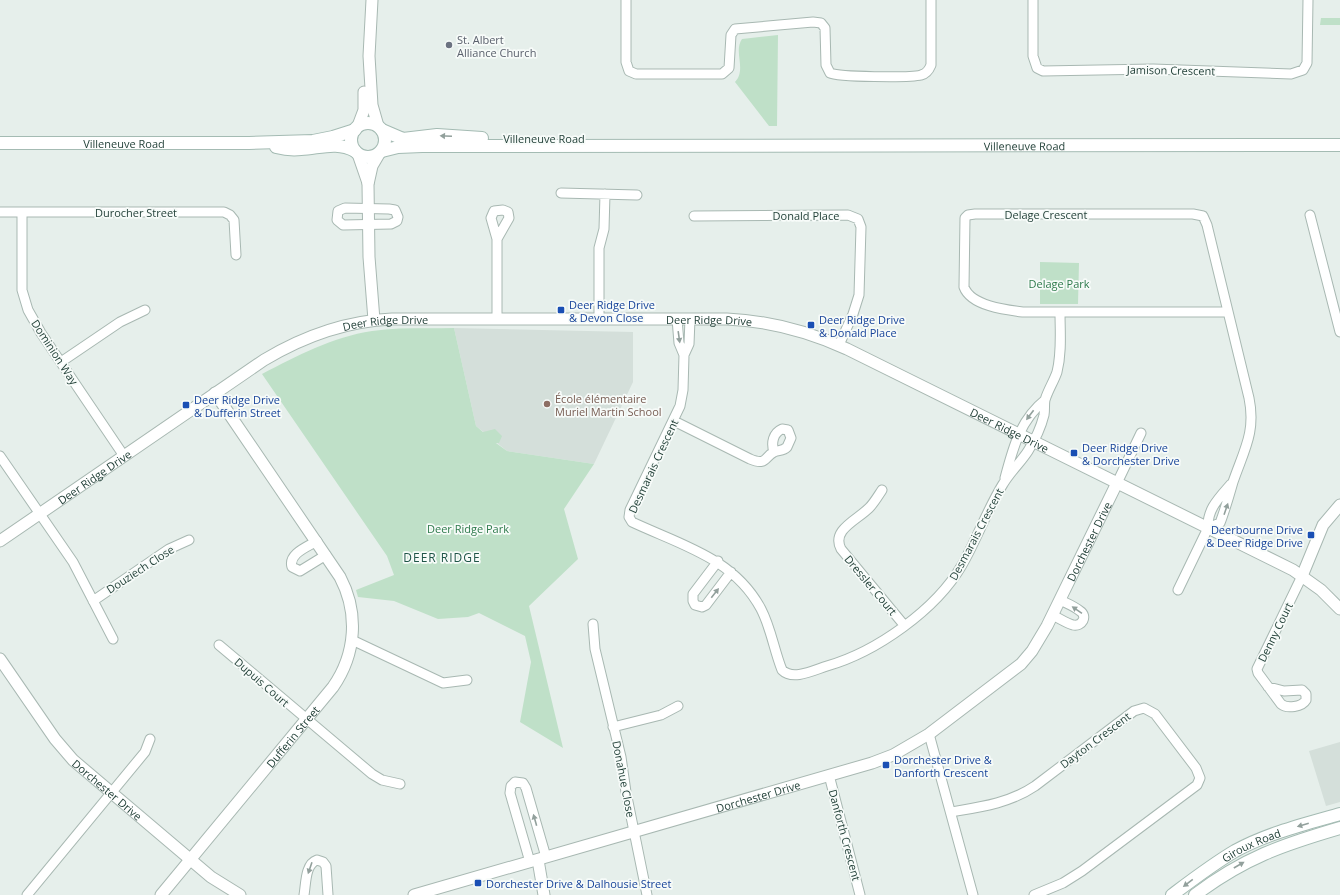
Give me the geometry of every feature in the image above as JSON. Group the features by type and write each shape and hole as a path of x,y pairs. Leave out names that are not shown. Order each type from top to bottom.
{"main road":[{"path":"368,123 380,128 386,139 380,152 366,157 356,152 351,140 356,128 368,123"},
{"name":"Villeneuve Road","path":"0,143 249,143 313,141 333,137 356,128"},
{"name":"Villeneuve Road","path":"380,128 403,139 445,135 474,138 606,139 709,144"},
{"name":"Villeneuve Road","path":"249,143 299,150 339,145 356,152"},
{"name":"Villeneuve Road","path":"380,152 398,146 709,144 1340,145"},
{"name":"Giroux Road","path":"1172,895 1221,859 1250,843 1288,829 1340,814"},
{"name":"Giroux Road","path":"1195,895 1230,871 1254,857 1293,842 1340,828"}],"street":[{"path":"372,0 369,56 372,105 380,128"},
{"path":"626,0 626,62 629,71 636,74 722,74 729,68 731,35 735,30 813,22 821,23 825,28 826,64 830,73 839,76 918,76 928,70 931,65 931,0"},
{"name":"Jamison Crescent","path":"1033,0 1033,59 1037,68 1043,71 1153,69 1291,74 1303,70 1307,63 1308,0"},
{"path":"356,128 364,110 364,82 369,56"},
{"path":"356,152 368,184"},
{"path":"374,320 369,271 368,184 372,166 380,152"},
{"path":"561,193 636,195"},
{"path":"599,319 600,245 604,229 605,194"},
{"path":"345,208 395,210 398,217 397,221 391,224 368,224 343,225 337,220 338,212 345,208"},
{"name":"Durocher Street","path":"0,212 224,212 230,215 234,220 236,256"},
{"name":"Dominion Way","path":"22,212 22,280 24,300 41,333 124,456"},
{"name":"Donald Place","path":"694,216 715,214 848,215 858,219 861,227 859,295 853,314 839,345"},
{"name":"Delage Crescent","path":"1227,312 1060,312 1004,310 983,303 968,294 963,283 964,224 966,216 975,214 1200,215 1206,221 1251,411 1251,427 1248,445 1233,482 1220,523 1208,528 1207,517 1218,499 1233,482"},
{"path":"1310,215 1340,332"},
{"path":"497,239 497,318"},
{"path":"61,362 120,322 145,310"},
{"path":"1033,441 1045,414 1045,400 1055,377 1059,362 1060,312"},
{"name":"Deer Ridge Drive","path":"0,540 264,360 299,341 338,327 374,320 497,318 727,319 769,323 808,332 839,345 1302,576 1321,590 1340,608"},
{"name":"Desmarais Crescent","path":"676,319 679,343 684,355"},
{"name":"Desmarais Crescent","path":"690,319 689,344 684,355 683,390 674,421 630,510 629,516 632,522 701,551 718,561 731,572 750,592 761,609 780,666 786,674 798,674 853,657 880,642 904,625 932,602 947,587 962,564 1003,483 1018,434"},
{"name":"Dufferin Street","path":"161,895 341,675 347,661 352,640 352,619 348,596 340,577 317,541 215,393"},
{"path":"1018,434 1035,408 1045,400"},
{"path":"674,421 754,461 763,461 769,458 774,452"},
{"path":"1117,483 1141,433"},
{"name":"Desmarais Crescent","path":"1003,483 1029,450 1033,441"},
{"path":"0,456 73,562 113,639"},
{"name":"Dorchester Drive","path":"414,895 441,891 538,860 829,775 893,755 930,734 1021,664 1036,644 1060,600 1117,483"},
{"name":"Dressler Court","path":"882,490 868,509 842,530 838,540 841,549 904,625"},
{"path":"1302,576 1323,525 1340,505"},
{"path":"1178,590 1208,528"},
{"name":"Douziech Close","path":"93,601 169,549 189,540"},
{"path":"317,541 294,556 291,561 292,567 300,571 326,555"},
{"path":"718,561 693,594 692,601 695,605 706,605 731,572"},
{"name":"Denny Court","path":"1268,687 1258,673 1258,666 1302,576"},
{"path":"1052,615 1075,625 1080,624 1083,621 1084,616 1082,612 1060,600"},
{"name":"Donahue Close","path":"593,624 595,649 621,757 634,832"},
{"path":"352,640 443,683 467,680"},
{"name":"Dupuis Court","path":"219,645 372,774 382,780 400,784"},
{"name":"Dorchester Drive","path":"1,663 60,746 82,769 216,881 240,895"},
{"name":"Donahue Close","path":"614,727 662,715 678,706"},
{"name":"Dayton Crescent","path":"951,812 997,804 1025,792 1134,711 1144,708 1155,714 1196,768 1200,778 1196,785 1077,875 1034,895"},
{"path":"930,734 973,895"},
{"path":"27,895 145,752 150,739"},
{"name":"Danforth Crescent","path":"829,775 860,895"},
{"path":"538,860 510,793 511,786 515,782 523,784 526,788 544,895"},
{"path":"634,832 647,895"},
{"path":"304,895 309,867 312,862 317,860 322,861 326,866 328,895"}],"shaded area":[{"name":"École élémentaire Muriel Martin School","path":"454,328 633,332 633,382 594,464 507,451 476,426"},
{"path":"1340,742 1340,802 1326,806 1309,751"}],"green space":[{"path":"1321,18 1340,18 1340,25 1320,25"},
{"path":"778,35 777,126 769,126 735,82 740,72 739,49 742,39"},
{"name":"Delage Park","path":"1040,262 1079,263 1078,304 1040,304"},
{"name":"Deer Ridge Park","path":"454,328 476,426 483,432 495,429 502,436 499,443 496,443 507,451 594,464 564,509 578,559 529,606 563,748 520,722 531,662 525,636 479,613 468,617 438,619 394,601 358,597 356,590 394,575 387,556 262,374 329,342 357,334 392,329"}],"place":[{"name":"St. Albert Alliance Church","path":"449,45"},
{"name":"Deer Ridge Drive & Devon Close","path":"561,310"},
{"name":"Deer Ridge Drive & Donald Place","path":"811,325"},
{"name":"École élémentaire Muriel Martin School","path":"547,404"},
{"name":"Deer Ridge Drive & Dufferin Street","path":"186,405"},
{"name":"Deer Ridge Drive & Dorchester Drive","path":"1074,453"},
{"name":"Deerbourne Drive & Deer Ridge Drive","path":"1311,535"},
{"name":"Dorchester Drive & Danforth Crescent","path":"886,765"},
{"name":"Dorchester Drive & Dalhousie Street","path":"478,883"}],"district":[{"name":"DEER RIDGE","path":"442,557"}]}
